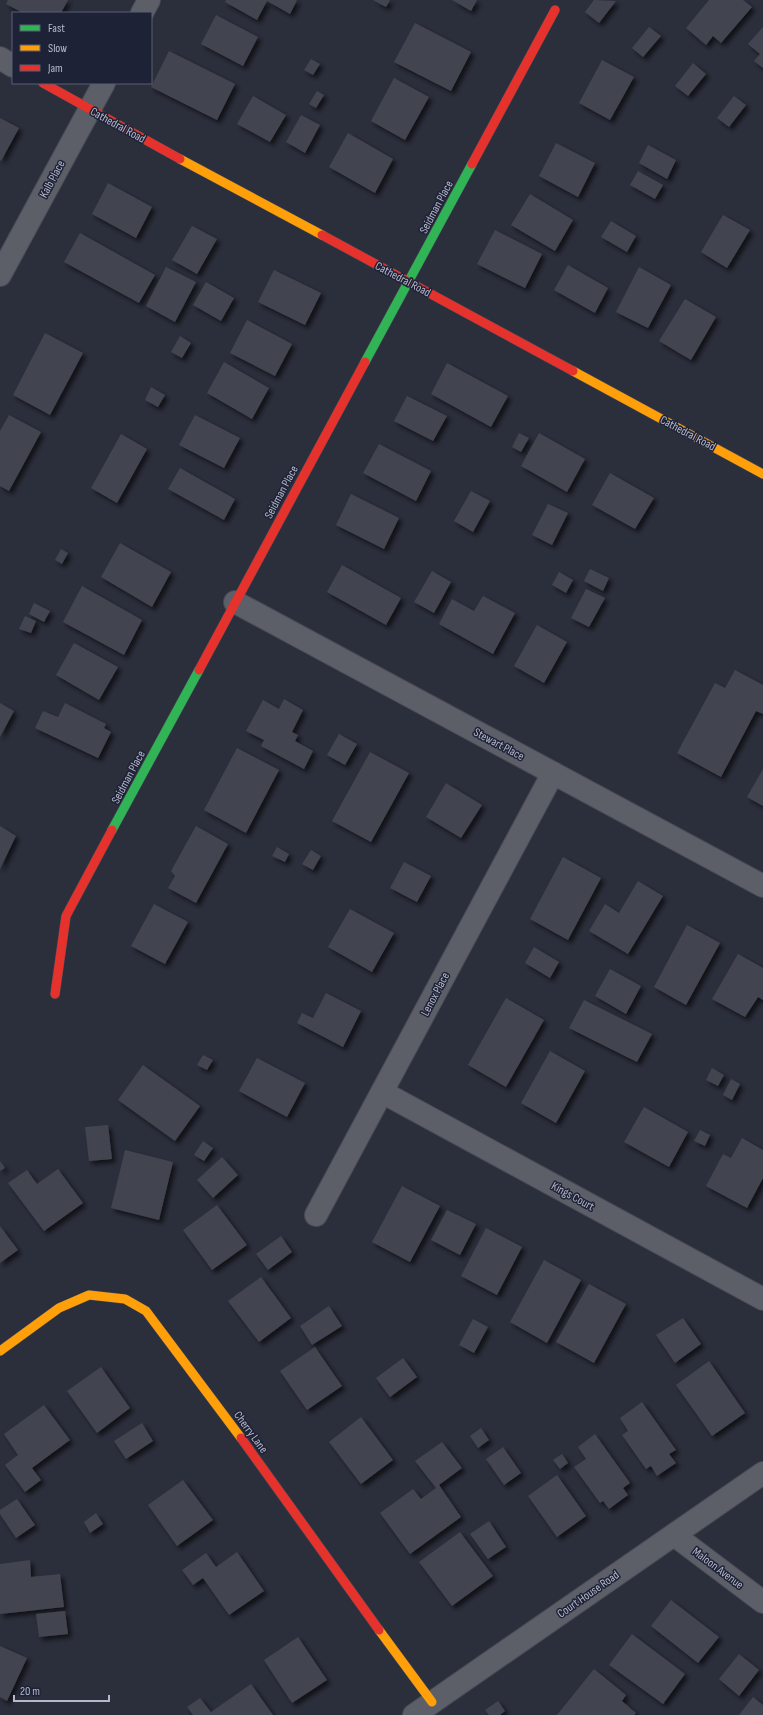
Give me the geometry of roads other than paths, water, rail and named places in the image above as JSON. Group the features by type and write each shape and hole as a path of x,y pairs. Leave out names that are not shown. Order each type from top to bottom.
{"street":[{"path":"143,12 149,0"},
{"name":"Seidman Place","path":"55,994 66,916 555,10"},
{"path":"0,58 12,65"},
{"name":"Cathedral Road","path":"45,84 90,110 763,474"},
{"name":"Kalb Place","path":"0,275 103,84"},
{"name":"Stewart Place","path":"235,602 763,886"},
{"name":"Lenox Place","path":"316,1215 553,773"},
{"name":"Kings Court","path":"382,1092 763,1299"},
{"name":"Cherry Lane","path":"0,1350 59,1308 89,1295 125,1299 146,1311 432,1702"},
{"name":"Court House Road","path":"414,1715 763,1473"},
{"name":"Maloon Avenue","path":"674,1534 763,1602"}]}
